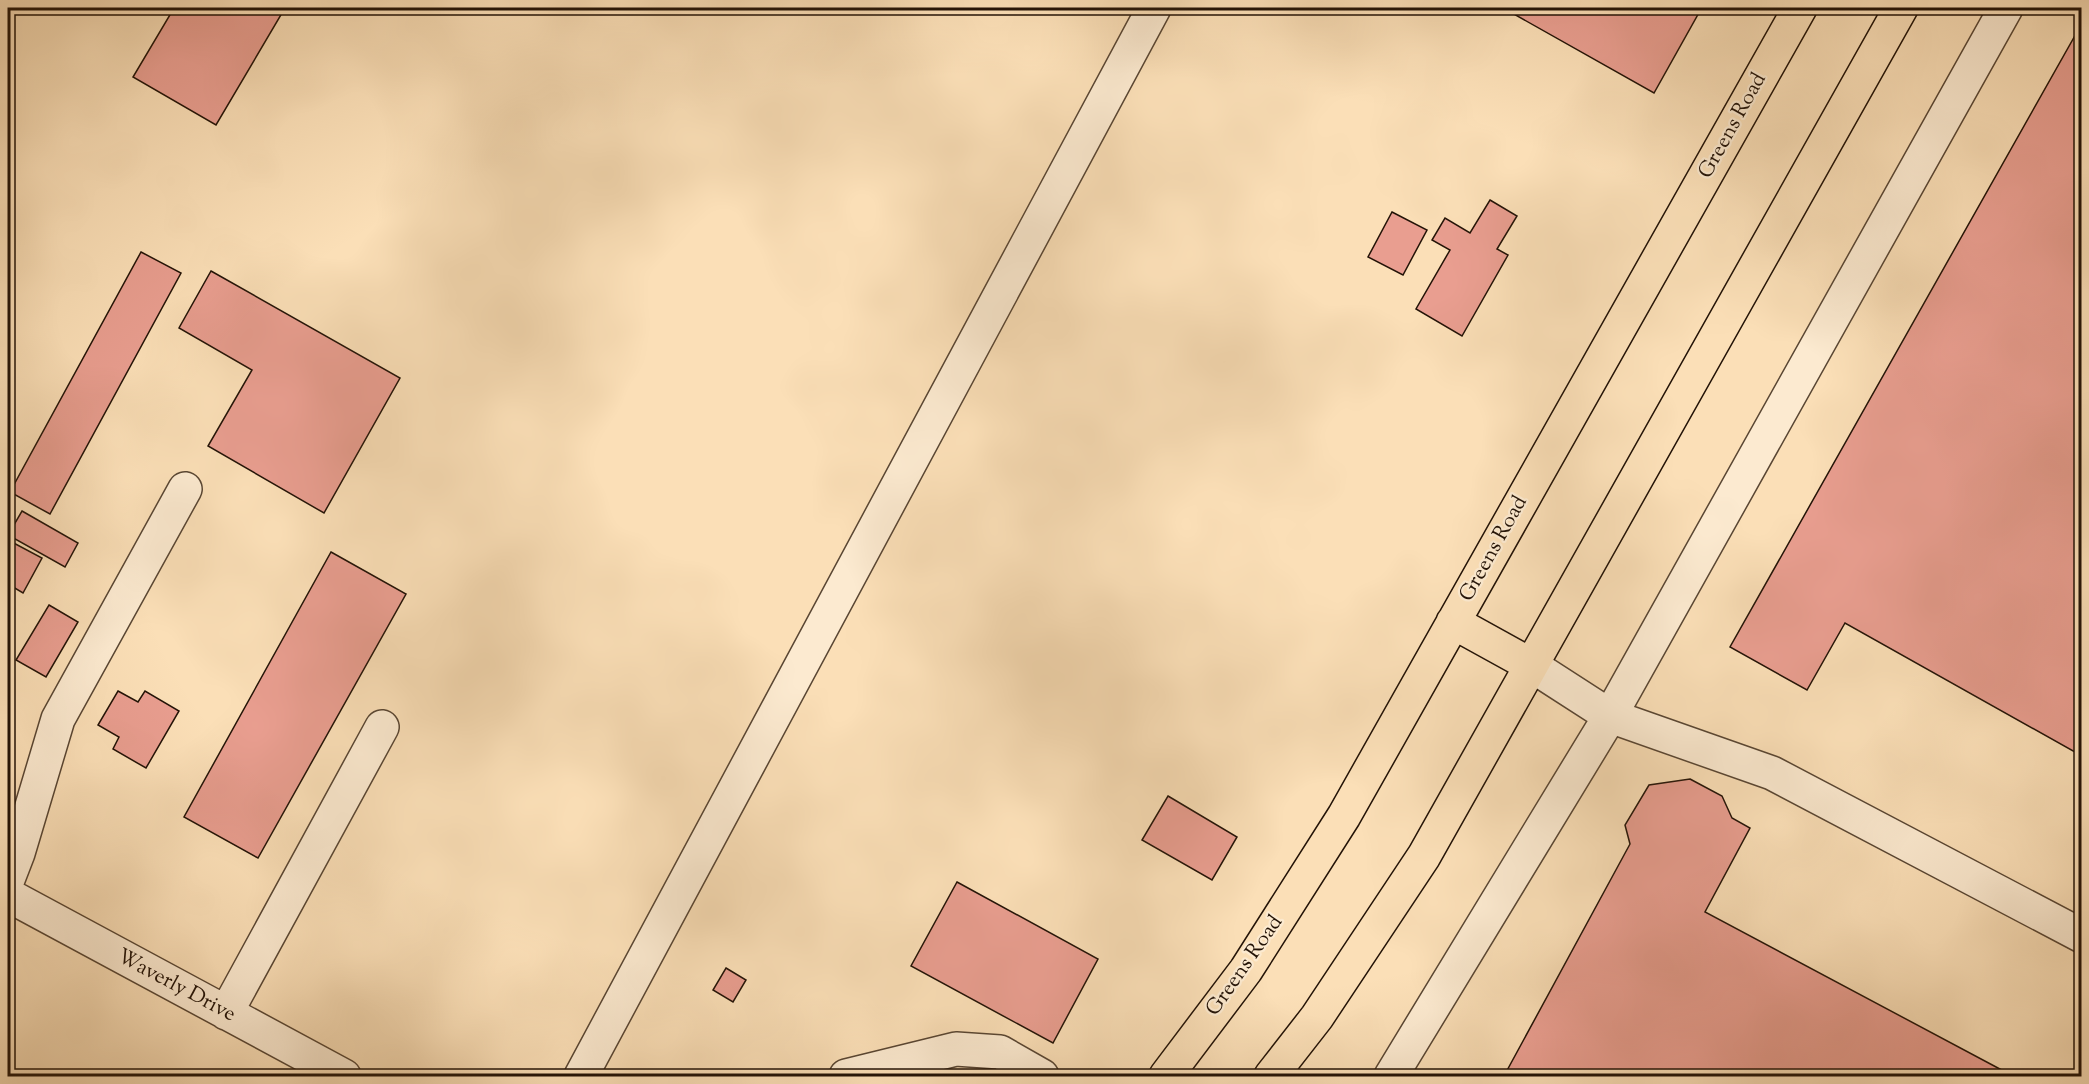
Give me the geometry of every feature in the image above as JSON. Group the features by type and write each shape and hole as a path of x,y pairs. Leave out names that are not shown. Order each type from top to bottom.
{"main road":[{"name":"Greens Road","path":"1166,1077 1246,970 1344,816 1800,8"},
{"path":"1271,1077 1317,1017 1424,856 1900,8"},
{"path":"1453,622 1531,665"}],"street":[{"path":"581,1077 1154,8"},
{"path":"1391,1077 1610,716 2006,8"},
{"path":"8,879 58,719 185,489"},
{"path":"1531,665 1610,716 1772,773 2082,936"},
{"path":"226,1013 382,727"},
{"name":"Waverly Drive","path":"8,895 226,1013 311,1069 344,1077"},
{"path":"846,1077 879,1072 956,1049 1000,1052 1042,1077"}],"building":[{"path":"174,8 285,8 216,125 133,77"},
{"path":"1515,8 1701,9 1654,93 1512,13"},
{"path":"2081,25 2082,756 1845,623 1807,690 1730,647"},
{"path":"1490,200 1517,216 1497,249 1508,255 1462,336 1416,309 1450,250 1432,240 1445,218 1470,233"},
{"path":"1392,212 1427,230 1403,275 1368,257"},
{"path":"141,252 181,273 50,514 10,492"},
{"path":"211,271 400,378 324,513 208,446 252,370 179,328"},
{"path":"22,511 78,543 65,567 8,535"},
{"path":"8,540 42,558 23,593 8,584"},
{"path":"331,552 406,594 258,858 184,817"},
{"path":"49,605 78,622 46,677 16,660"},
{"path":"118,691 138,702 145,691 179,711 146,768 113,749 119,737 98,725"},
{"path":"1690,779 1722,796 1732,818 1750,828 1705,912 2013,1076 1504,1076 1630,844 1625,825 1649,785"},
{"path":"1168,796 1237,837 1212,880 1142,840"},
{"path":"957,882 1098,959 1053,1043 911,966"},
{"path":"726,968 746,980 733,1002 713,990"}]}
